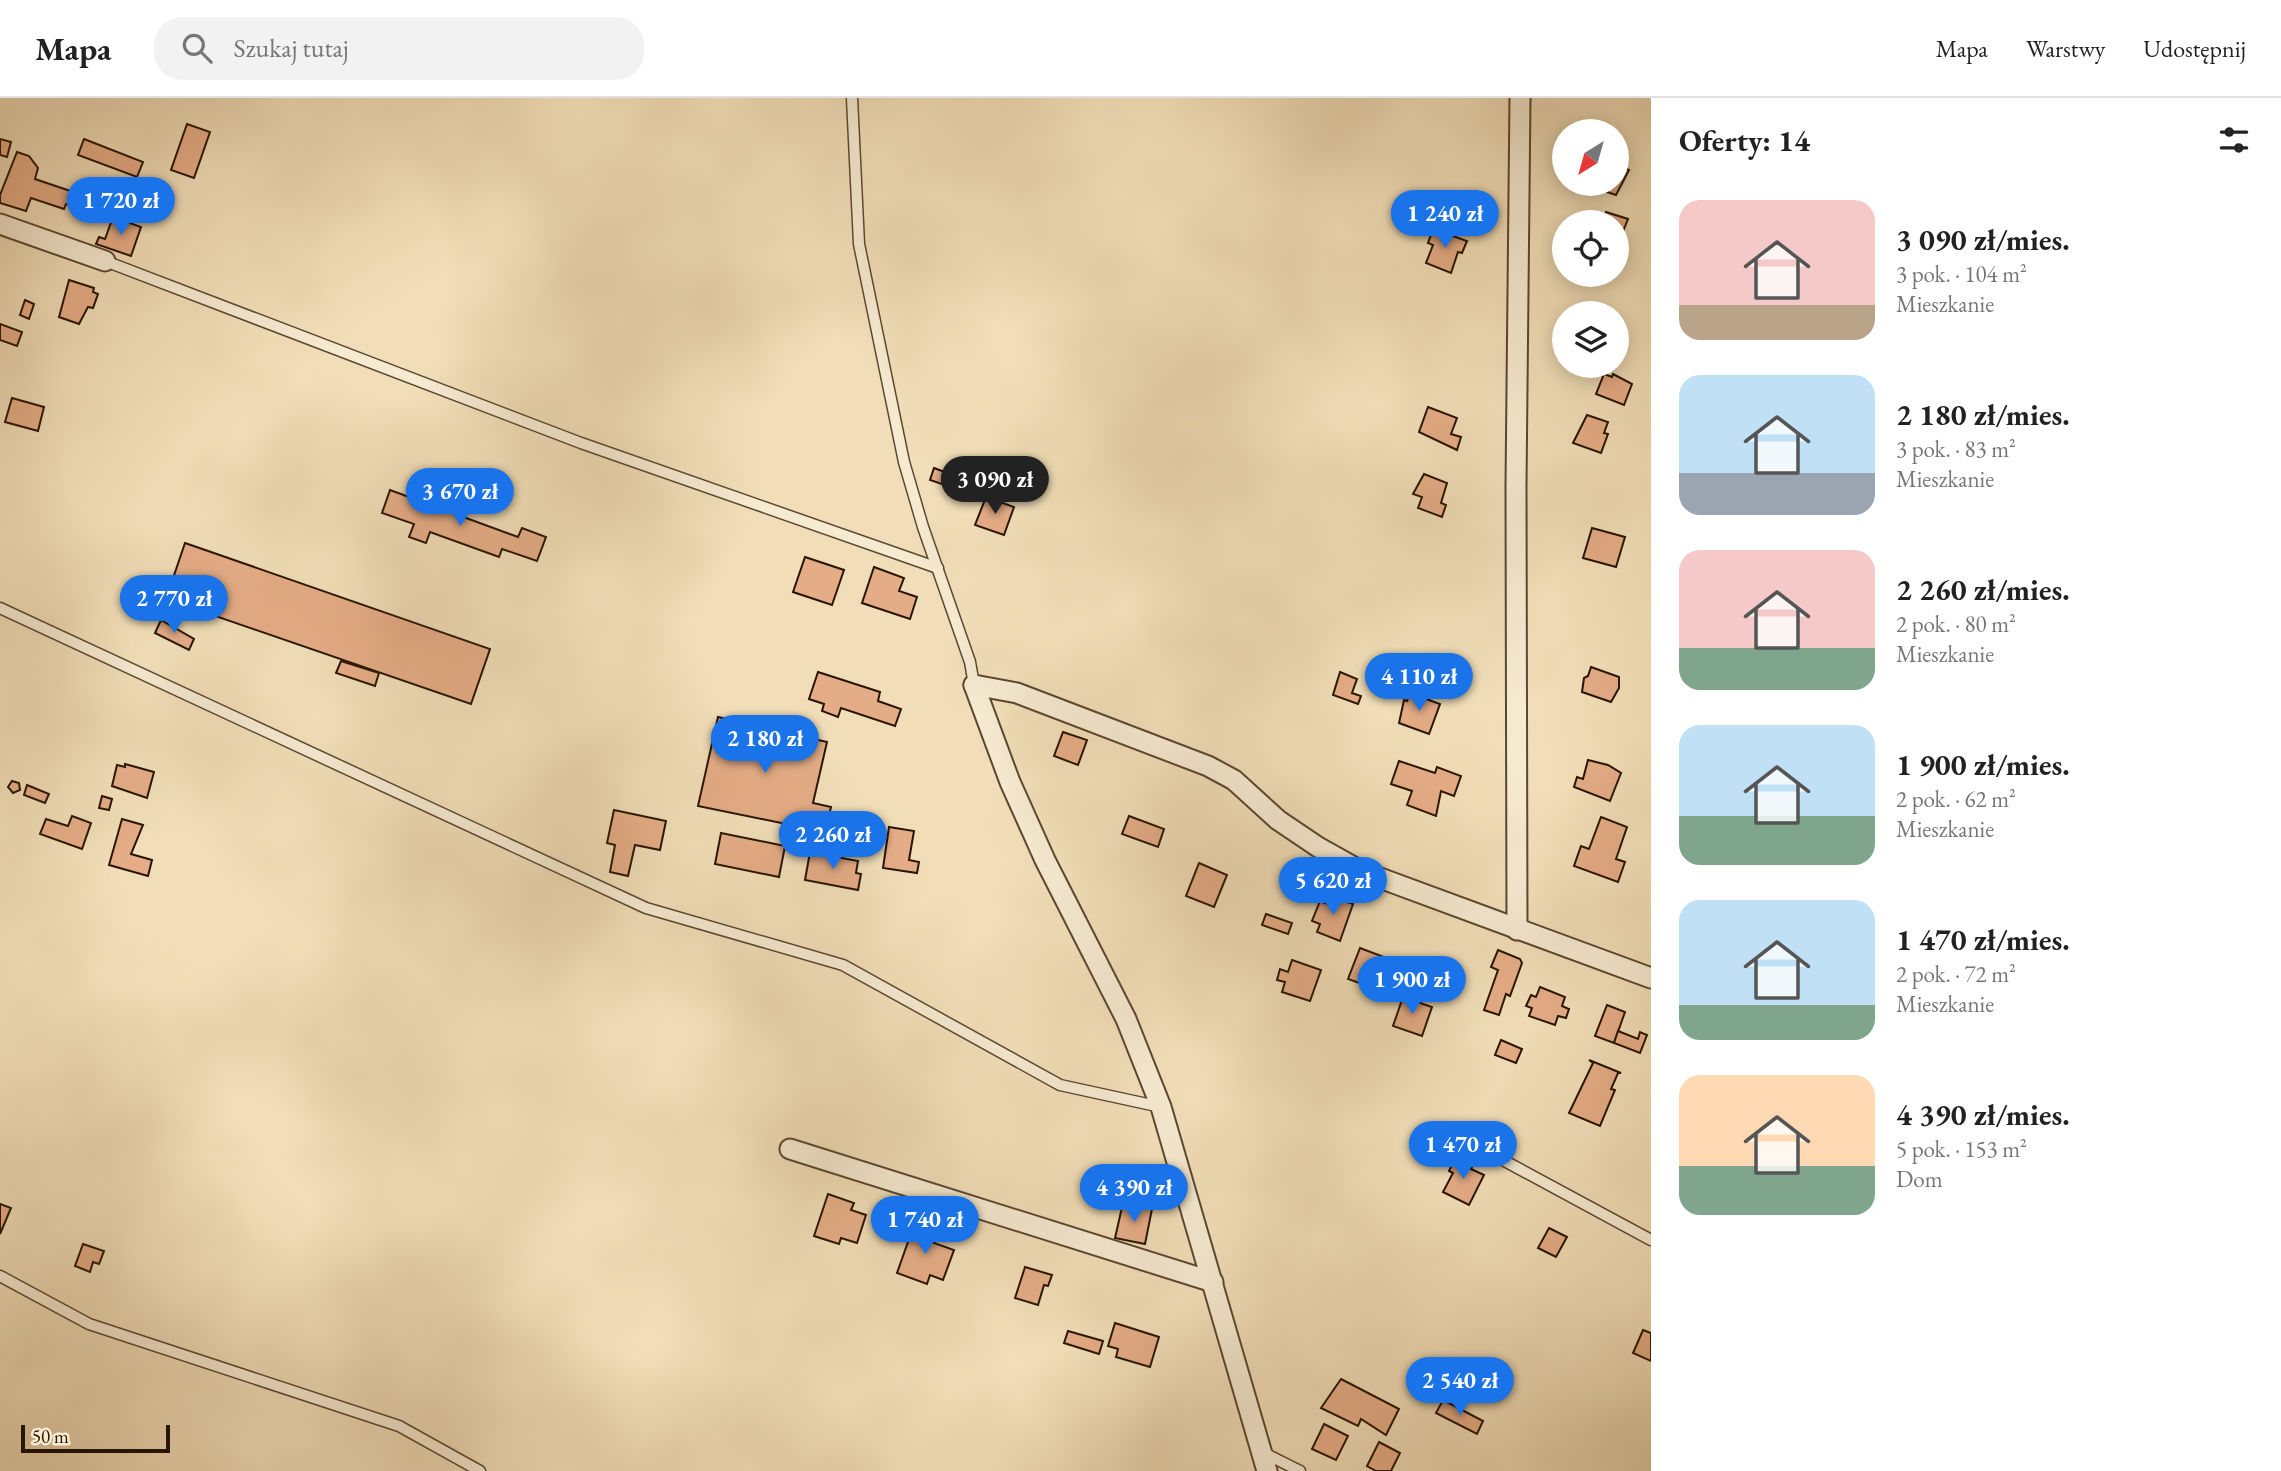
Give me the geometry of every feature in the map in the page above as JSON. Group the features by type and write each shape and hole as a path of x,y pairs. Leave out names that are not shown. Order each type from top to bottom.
{"street":[{"path":"1517,930 1516,485 1520,98"},
{"path":"0,224 105,261"},
{"path":"974,685 1017,693 1208,766 1234,780 1278,820 1361,871 1651,978"},
{"path":"974,685 1010,782 1045,860 1126,1019 1161,1107 1267,1471"},
{"path":"790,1149 1213,1282"}],"lane":[{"path":"852,98 859,244 904,462 970,662 974,685"},
{"path":"105,261 581,443 938,568"},
{"path":"0,608 646,908 843,965 1060,1085 1161,1107"},
{"path":"1501,1159 1651,1240"},
{"path":"0,1276 89,1324 399,1426 480,1471"},
{"path":"1260,1451 1300,1471"}],"building":[{"path":"187,124 210,132 194,178 171,170"},
{"path":"0,139 11,142 7,157 0,155"},
{"path":"84,139 143,162 137,177 78,155"},
{"path":"17,152 29,156 38,168 35,179 88,197 85,207 66,204 64,209 31,198 26,211 0,203 0,195"},
{"path":"113,217 141,227 131,256 96,244 99,237 105,239"},
{"path":"1433,229 1467,241 1462,253 1458,252 1451,273 1426,263 1433,245 1428,243"},
{"path":"69,280 94,288 93,292 98,294 93,308 88,307 79,324 59,317"},
{"path":"25,300 34,304 29,319 20,315"},
{"path":"0,324 22,332 17,346 0,340"},
{"path":"1602,378 1621,378 1632,384 1624,405 1596,394"},
{"path":"12,398 44,407 38,431 5,422"},
{"path":"1428,407 1457,418 1451,434 1461,437 1457,450 1419,432"},
{"path":"1587,415 1608,422 1604,433 1608,434 1601,453 1573,443"},
{"path":"934,468 969,481 965,492 930,480"},
{"path":"1424,474 1447,483 1441,503 1446,505 1442,517 1418,508 1422,497 1413,494"},
{"path":"390,490 518,537 522,528 546,537 537,561 502,549 499,557 430,532 426,543 409,537 414,524 382,513"},
{"path":"986,497 1014,507 1004,535 975,525"},
{"path":"1592,528 1625,537 1616,567 1583,558"},
{"path":"185,543 490,649 471,704 166,599"},
{"path":"805,557 844,570 832,605 793,592"},
{"path":"874,567 904,578 899,591 917,597 910,619 862,603"},
{"path":"161,620 194,639 189,650 155,633"},
{"path":"341,661 379,673 375,686 336,673"},
{"path":"1591,667 1619,677 1619,688 1611,702 1582,692 1584,678 1588,676"},
{"path":"818,672 880,692 878,701 901,709 895,726 841,708 838,717 822,711 824,704 809,699"},
{"path":"1340,672 1357,679 1352,693 1361,696 1358,704 1333,695"},
{"path":"1410,693 1440,704 1429,734 1399,723 1404,700 1407,701"},
{"path":"718,717 827,742 813,803 831,807 825,832 698,806"},
{"path":"1063,732 1087,740 1078,765 1054,756"},
{"path":"1588,760 1608,765 1621,773 1610,801 1574,787 1577,777 1583,779"},
{"path":"1399,761 1435,773 1437,767 1461,776 1454,796 1441,791 1436,816 1407,805 1412,791 1391,784"},
{"path":"125,764 154,772 147,798 112,786 117,765 125,767"},
{"path":"12,781 19,783 20,790 13,793 8,787"},
{"path":"27,785 49,794 45,803 24,795"},
{"path":"102,796 112,799 109,810 99,808"},
{"path":"614,810 666,821 660,850 635,845 628,876 610,872 615,845 607,843"},
{"path":"72,816 91,823 82,849 40,834 46,819 68,826"},
{"path":"1129,816 1164,829 1158,847 1122,834"},
{"path":"1601,817 1627,827 1616,859 1625,862 1618,882 1574,866 1581,846 1589,849"},
{"path":"122,819 143,825 131,854 152,860 148,876 109,865"},
{"path":"889,827 914,831 909,860 919,862 917,873 883,868"},
{"path":"721,833 785,846 779,877 715,864"},
{"path":"810,852 858,861 856,873 861,874 858,890 805,880"},
{"path":"1199,863 1227,875 1214,907 1186,896"},
{"path":"1330,896 1353,904 1340,941 1317,932 1320,924 1312,921 1320,901 1327,904"},
{"path":"1266,914 1292,923 1288,934 1262,925"},
{"path":"1360,948 1384,957 1373,988 1348,979"},
{"path":"1498,950 1520,959 1522,963 1510,996 1506,994 1499,1015 1484,1010 1498,970 1491,967"},
{"path":"1292,960 1321,970 1310,1001 1282,992 1285,982 1277,980 1280,969 1288,972"},
{"path":"1540,987 1565,997 1562,1006 1569,1009 1566,1018 1558,1016 1555,1025 1529,1016 1532,1008 1526,1006 1531,995 1536,997"},
{"path":"1403,997 1432,1007 1422,1036 1393,1026"},
{"path":"1607,1005 1625,1012 1614,1043 1595,1036"},
{"path":"1618,1031 1638,1039 1640,1032 1647,1035 1640,1053 1614,1043"},
{"path":"1501,1040 1522,1049 1516,1063 1495,1055"},
{"path":"1589,1060 1621,1073 1618,1073 1611,1089 1615,1090 1600,1126 1569,1113 1593,1063"},
{"path":"1456,1156 1473,1165 1471,1169 1484,1175 1469,1205 1443,1192 1453,1173 1449,1171"},
{"path":"828,1194 854,1203 851,1210 866,1215 857,1243 841,1238 839,1244 814,1236"},
{"path":"1123,1203 1152,1209 1145,1244 1115,1238"},
{"path":"0,1204 11,1208 0,1234"},
{"path":"915,1222 939,1230 934,1243 954,1250 943,1280 930,1275 927,1284 897,1273"},
{"path":"1549,1228 1567,1237 1556,1257 1538,1248"},
{"path":"83,1244 104,1251 99,1264 93,1262 90,1272 75,1266"},
{"path":"1025,1267 1052,1275 1048,1286 1044,1285 1038,1305 1015,1298"},
{"path":"1115,1323 1159,1337 1150,1367 1116,1357 1118,1349 1108,1346"},
{"path":"1643,1330 1651,1333 1651,1361 1633,1353"},
{"path":"1068,1331 1103,1341 1099,1354 1064,1343"},
{"path":"1341,1379 1399,1409 1386,1435 1361,1419 1358,1426 1321,1408"},
{"path":"1443,1400 1483,1421 1477,1434 1436,1413"},
{"path":"1324,1424 1348,1436 1336,1460 1312,1449"},
{"path":"1379,1442 1400,1453 1391,1471 1376,1471 1367,1466"}]}
